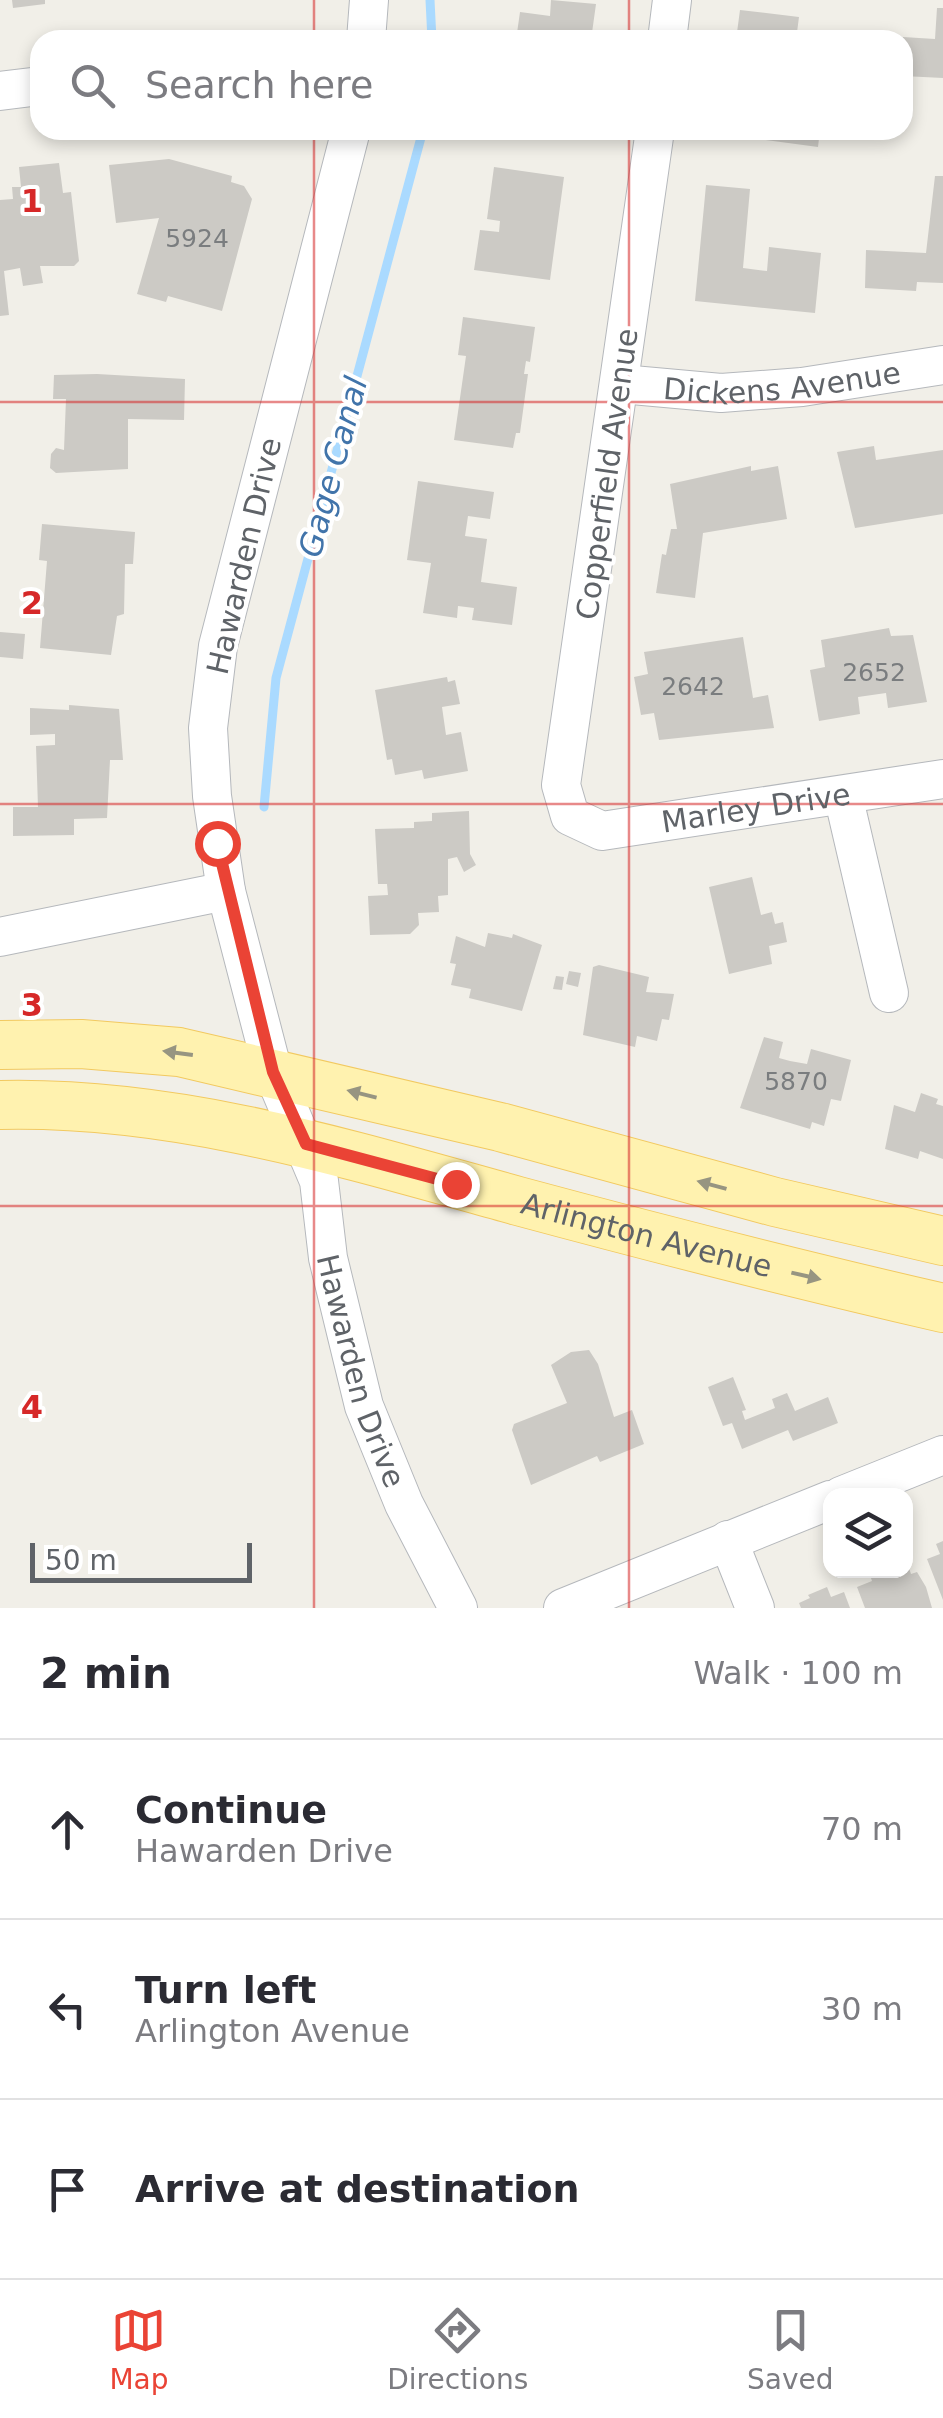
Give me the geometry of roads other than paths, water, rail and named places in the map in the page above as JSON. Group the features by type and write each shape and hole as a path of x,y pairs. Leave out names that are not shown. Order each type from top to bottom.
{"main road":[{"path":"0,1045 81,1044 178,1052 500,1127 775,1202 943,1240"},
{"name":"Arlington Avenue","path":"0,1105 71,1103 168,1113 306,1144 733,1260 943,1308"}],"street":[{"path":"367,30 369,0"},
{"path":"668,30 672,0"},
{"path":"0,90 30,87"},
{"name":"Hawarden Drive","path":"348,140 218,646 208,728 212,796 226,891 273,1072 319,1181 328,1258 364,1406 404,1504 458,1608"},
{"name":"Copperfield Avenue","path":"570,816 561,786 654,140"},
{"name":"Dickens Avenue","path":"621,384 722,393 802,387 943,365"},
{"name":"Marley Drive","path":"570,816 602,831 943,779"},
{"path":"842,796 889,993"},
{"path":"0,938 226,891"},
{"path":"861,1488 943,1455"},
{"path":"563,1608 823,1503"},
{"path":"728,1540 755,1608"}],"waterway":[{"name":"Gage Canal","path":"430,0 432,30"},
{"name":"Gage Canal","path":"264,807 276,678 420,140"}]}
